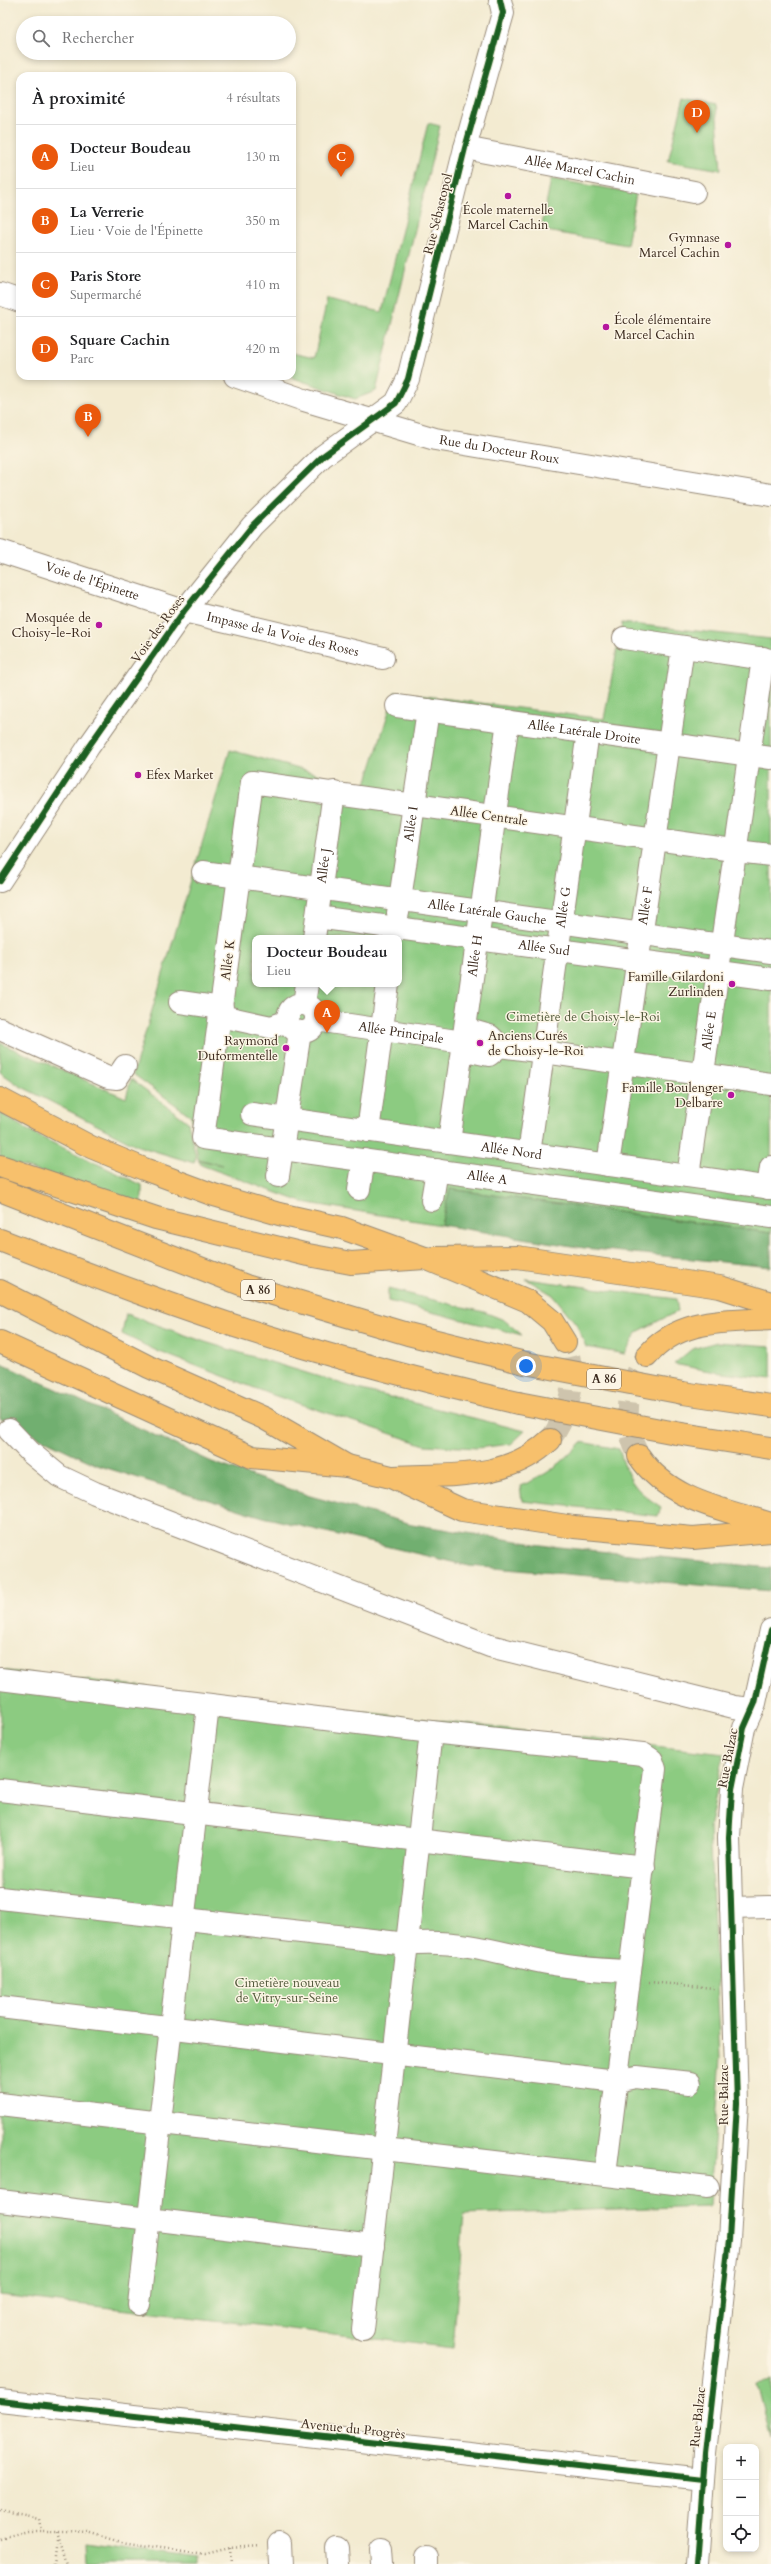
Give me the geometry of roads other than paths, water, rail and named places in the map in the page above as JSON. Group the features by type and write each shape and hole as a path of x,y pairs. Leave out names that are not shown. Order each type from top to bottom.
{"main road":[{"path":"0,1099 91,1148 144,1169 250,1205 342,1228 425,1258 528,1301 552,1321 565,1342"},
{"path":"0,1166 156,1218 351,1263 425,1258 517,1257 720,1287 771,1303"},
{"name":"A 86","path":"0,1190 246,1286 408,1334 525,1363 683,1393 771,1406"},
{"path":"0,1240 272,1338 401,1375 518,1403 676,1433 771,1448"},
{"path":"0,1291 149,1367 264,1418 348,1466"},
{"path":"647,1356 667,1337 682,1329 713,1322 771,1319"},
{"path":"0,1342 252,1457 348,1466 391,1478 462,1510 574,1527 693,1538 771,1531"},
{"path":"391,1478 482,1472 504,1468 520,1462 536,1452 550,1440"},
{"path":"639,1456 651,1473 677,1492 771,1524"}],"street":[{"name":"Rue Sébastopol","path":"371,420 396,403 408,380 465,148 503,13 500,0"},
{"name":"Allée Marcel Cachin","path":"465,148 694,192"},
{"path":"0,294 16,300"},
{"name":"Rue du Docteur Roux","path":"247,380 434,439 771,495"},
{"name":"Voie des Roses","path":"0,881 89,746 184,611 252,526 323,456 371,420"},
{"name":"Voie de l'Épinette","path":"0,551 184,611"},
{"name":"Impasse de la Voie des Roses","path":"184,611 383,658"},
{"path":"624,638 767,659"},
{"name":"Allée F","path":"608,1165 683,647"},
{"name":"Allée E","path":"688,1176 735,850 767,659"},
{"name":"Allée Latérale Droite","path":"397,706 771,758"},
{"name":"Allée I","path":"396,933 428,710"},
{"name":"Allée H","path":"449,1142 508,721"},
{"name":"Allée G","path":"529,1154 588,732"},
{"name":"Allée Centrale","path":"252,782 334,792 495,817 771,855"},
{"name":"Allée K","path":"203,1138 252,782"},
{"name":"Allée J","path":"314,935 334,792"},
{"name":"Allée Latérale Gauche","path":"203,872 771,952"},
{"name":"Allée Sud","path":"317,917 396,933 478,939 771,979"},
{"path":"368,1131 388,987"},
{"name":"Allée Principale","path":"180,1002 221,1012 271,1027 303,1012 382,1029 463,1042"},
{"path":"278,1176 303,1012"},
{"path":"0,1029 108,1077 117,1078 125,1066"},
{"path":"463,1042 467,1037 476,1032 490,1036 500,1046 771,1084"},
{"name":"Allée Nord","path":"252,1114 688,1176 770,1181"},
{"name":"Allée A","path":"203,1138 771,1217"},
{"path":"360,1189 364,1160"},
{"path":"432,1200 437,1170"},
{"path":"9,1430 31,1453 59,1476 95,1493 490,1646 726,1705 752,1709"},
{"name":"Rue Balzac","path":"698,2564 703,2479 729,2240 737,2103 729,1837 732,1790 744,1728 752,1709 771,1630"},
{"path":"0,1679 208,1706 432,1732 643,1754 652,1760 655,1769 644,1867 605,2174"},
{"path":"139,2304 147,2219 172,2026 194,1813 208,1706"},
{"path":"363,2330 393,2053 432,1732"},
{"path":"0,1790 644,1867"},
{"path":"0,1898 407,1944 427,1941 490,1948 535,1960 629,1976"},
{"path":"731,1908 771,1907"},
{"path":"0,2007 172,2026 616,2081 636,2077 690,2083"},
{"path":"0,2104 708,2187"},
{"path":"0,2201 373,2246"},
{"name":"Avenue du Progrès","path":"0,2401 703,2479"}],"tunnel":[{"path":"550,1440 563,1417 571,1393 571,1368 565,1342"},
{"path":"639,1456 633,1443 630,1431 628,1405 634,1380 647,1356"}],"place":[{"name":"Square Cachin","path":"697,133"},
{"name":"Paris Store","path":"341,177"},
{"name":"École maternelle Marcel Cachin","path":"508,196"},
{"name":"Gymnase Marcel Cachin","path":"728,245"},
{"name":"École élémentaire Marcel Cachin","path":"606,327"},
{"name":"La Verrerie","path":"88,437"},
{"name":"Mosquée de Choisy-le-Roi","path":"99,625"},
{"name":"Efex Market","path":"138,775"},
{"name":"Famille Gilardoni Zurlinden","path":"732,984"},
{"name":"Docteur Boudeau","path":"327,1033"},
{"name":"Anciens Curés de Choisy-le-Roi","path":"480,1043"},
{"name":"Raymond Duformentelle","path":"286,1048"},
{"name":"Famille Boulenger Delbarre","path":"731,1095"}],"park label":[{"name":"Cimetière de Choisy-le-Roi","path":"583,1017"},
{"name":"Cimetière nouveau de Vitry-sur-Seine","path":"287,1990"}]}
